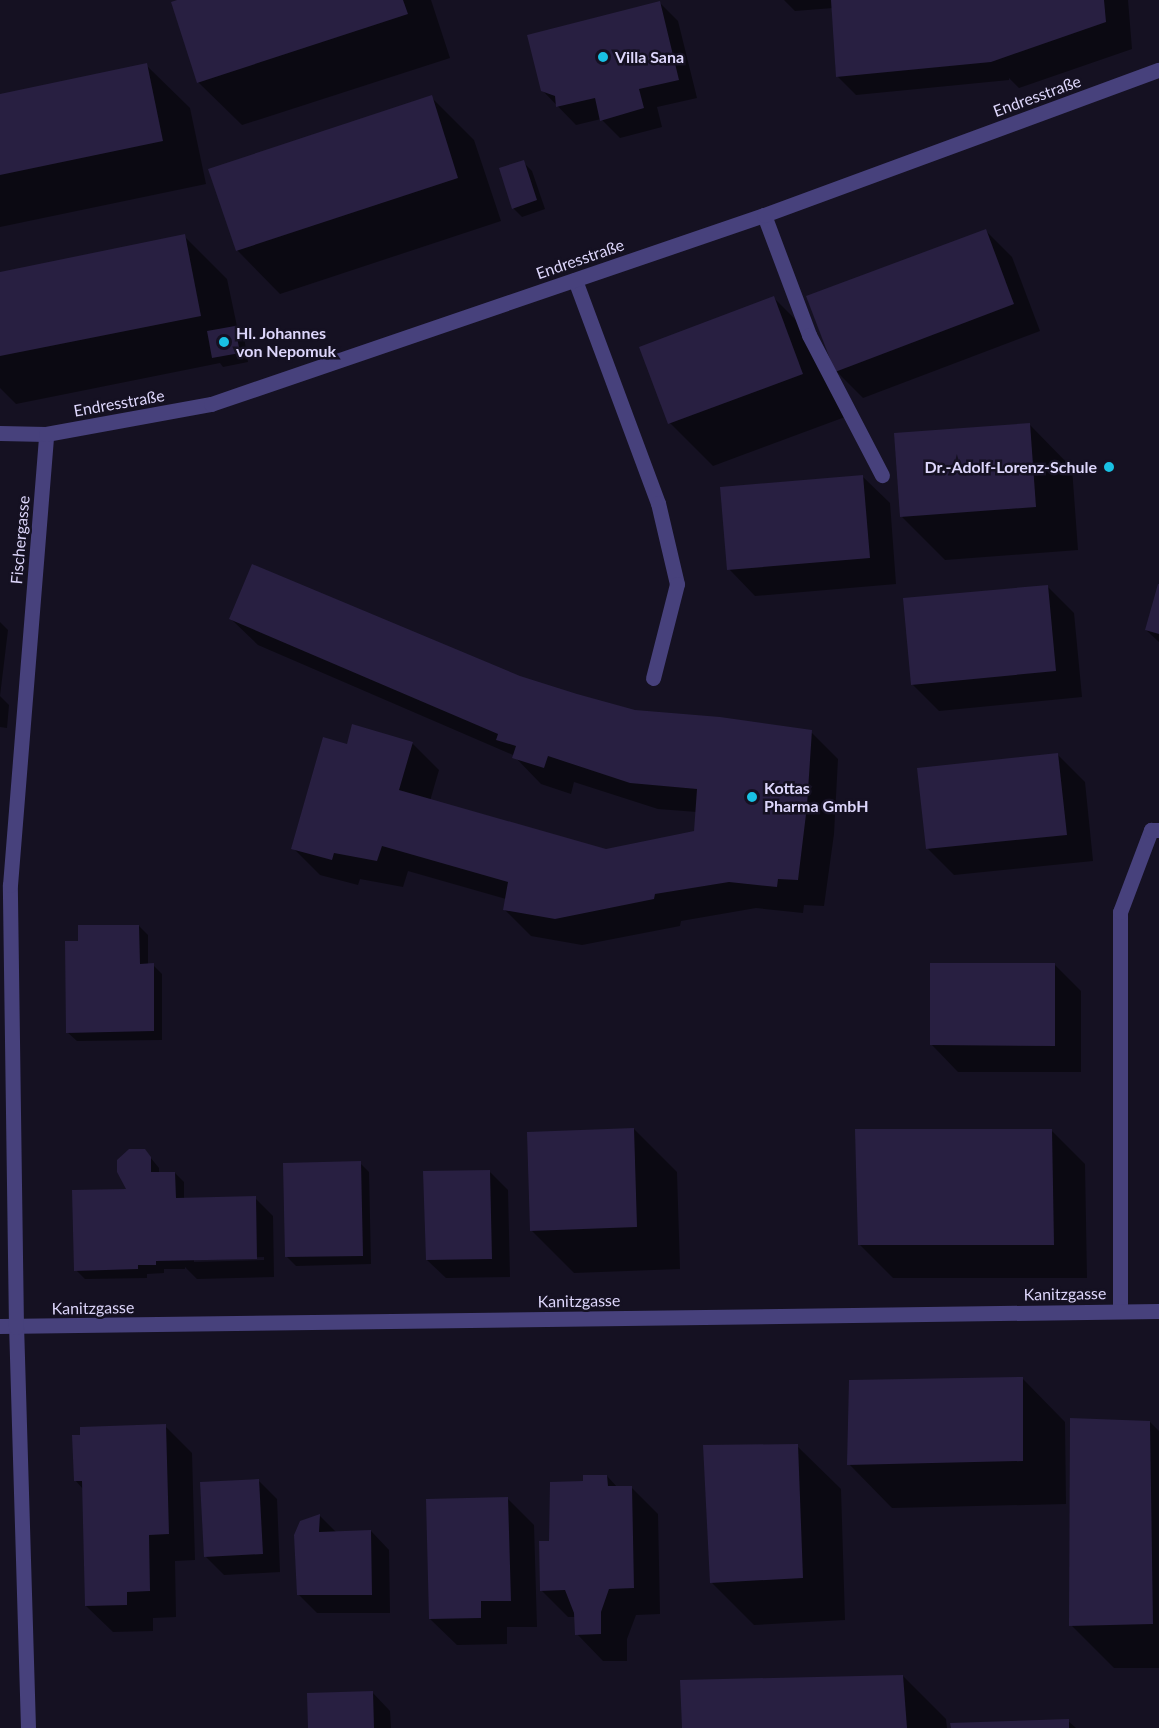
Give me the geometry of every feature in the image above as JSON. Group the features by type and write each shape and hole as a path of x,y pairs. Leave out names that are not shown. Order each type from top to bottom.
{"street":[{"name":"Endresstraße","path":"0,433 46,434 211,405 764,215 1159,70"},
{"path":"764,215 808,336 882,475"},
{"path":"575,280 658,503 677,584 653,678"},
{"name":"Fischergasse","path":"28,1728 16,1327 10,885 46,434"},
{"path":"1120,1311 1120,912 1151,830 1159,830"},
{"name":"Kanitzgasse","path":"0,1326 1159,1311"}],"building":[{"path":"177,0 403,0 408,14 197,83 171,2"},
{"path":"831,0 1104,0 1106,22 991,62 836,77"},
{"name":"Villa Sana","path":"660,1 679,80 639,89 644,108 600,121 595,98 556,107 555,96 541,91 527,35"},
{"path":"147,63 163,141 0,175 0,94"},
{"path":"432,95 458,178 236,251 208,169"},
{"path":"524,160 537,200 512,209 499,168"},
{"path":"986,229 1014,304 835,372 806,296"},
{"path":"185,234 201,316 0,356 0,272"},
{"path":"774,296 803,374 668,424 639,347"},
{"name":"Hl. Johannes von Nepomuk","path":"235,326 240,353 212,358 207,331"},
{"path":"1030,423 1036,507 900,517 894,433"},
{"path":"863,475 870,558 727,570 720,487"},
{"path":"252,564 520,676 577,694 635,710 720,717 812,730 807,806 798,880 778,879 777,887 729,882 655,894 654,899 555,919 503,910 508,882 382,846 377,861 334,853 332,860 291,849 323,737 347,744 352,724 413,742 399,790 606,849 694,831 697,789 630,783 548,756 544,768 512,758 516,746 496,740 498,734 229,619"},
{"path":"1159,584 1159,634 1145,630"},
{"path":"1048,585 1056,671 911,685 903,598"},
{"path":"1058,753 1067,835 926,849 917,768"},
{"path":"78,925 139,925 140,964 154,963 154,1031 66,1033 65,941 78,941"},
{"path":"930,963 1055,963 1055,1046 930,1045"},
{"path":"634,1128 637,1227 530,1231 527,1132"},
{"path":"855,1129 1052,1129 1054,1245 858,1245"},
{"path":"129,1149 145,1149 151,1157 151,1172 175,1172 176,1198 256,1196 257,1259 156,1261 156,1265 138,1265 138,1269 74,1271 72,1190 126,1189 117,1172 117,1160"},
{"path":"361,1161 363,1256 285,1257 283,1163"},
{"path":"490,1170 492,1259 426,1260 423,1171"},
{"path":"1023,1377 1023,1461 847,1465 849,1380"},
{"path":"1070,1418 1150,1421 1153,1624 1069,1626"},
{"path":"166,1424 169,1534 149,1535 150,1591 127,1592 127,1605 85,1606 82,1481 74,1481 72,1435 80,1435 80,1427"},
{"path":"798,1444 803,1578 710,1583 703,1445"},
{"path":"583,1475 607,1475 608,1486 632,1486 634,1588 609,1589 601,1612 601,1634 575,1635 574,1613 565,1590 540,1591 539,1541 549,1541 550,1482 583,1481"},
{"path":"259,1479 263,1554 204,1557 200,1482"},
{"path":"508,1497 511,1601 481,1601 481,1618 429,1619 426,1499"},
{"path":"320,1514 319,1532 371,1530 372,1595 297,1595 294,1535 300,1521"},
{"path":"903,1675 907,1728 682,1728 680,1680"},
{"path":"373,1691 374,1728 308,1728 307,1693"},
{"path":"1069,1719 1069,1728 951,1728 950,1723"}],"place":[{"name":"Villa Sana","path":"603,57"},
{"name":"Hl. Johannes von Nepomuk","path":"224,342"},
{"name":"Dr.-Adolf-Lorenz-Schule","path":"1109,467"},
{"name":"Kottas Pharma GmbH","path":"752,797"}]}
